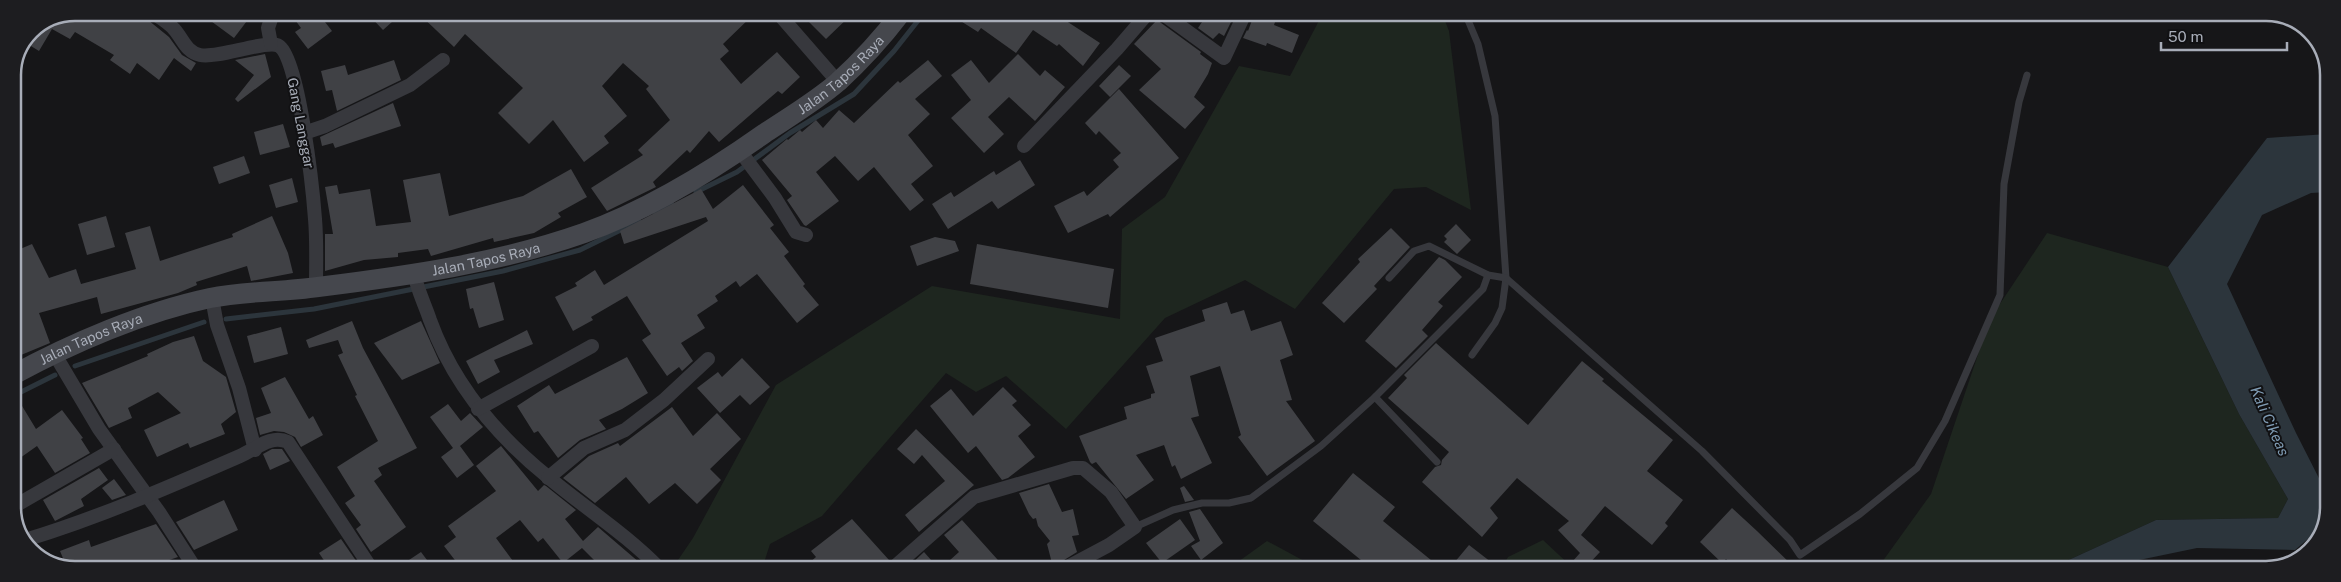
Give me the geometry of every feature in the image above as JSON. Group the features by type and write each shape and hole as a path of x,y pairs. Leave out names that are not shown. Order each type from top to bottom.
{"main road":[{"name":"Jalan Tapos Raya","path":"21,370 54,353 177,307 212,298 414,275 526,250 585,233 747,159 838,82 881,39 895,21"}],"street":[{"path":"165,21 175,29 186,47 200,55 229,53 271,44 268,28 271,21"},
{"path":"785,21 838,82"},
{"path":"1024,146 1117,49 1141,21"},
{"path":"1173,21 1224,58 1241,21"},
{"name":"Gang Langgar","path":"271,44 279,46 285,52 297,88 315,220 316,287"},
{"path":"304,133 325,126 410,86 443,60"},
{"path":"747,159 796,232 806,235"},
{"path":"414,275 436,335 458,381 478,409 548,478 642,550 652,561"},
{"path":"212,298 217,325 238,388 255,450"},
{"path":"478,409 592,346"},
{"path":"54,353 99,429 148,496 190,561"},
{"path":"548,478 584,448 625,430 664,400 708,359"},
{"path":"31,538 148,496 255,450 272,439 279,438 288,442 366,561"},
{"path":"21,502 114,449"},
{"path":"901,561 974,497 1073,468 1083,468 1111,492 1134,527 1078,561"}],"lane":[{"path":"1468,21 1478,44 1495,116 1506,278 1502,308 1499,316 1472,355"},
{"path":"1388,278 1414,251 1429,246 1488,275 1506,278 1702,451 1790,540 1800,555 1860,514 1917,468 1945,421 2000,295 2004,235 2004,184 2018,102 2027,76"},
{"path":"1134,527 1173,510 1202,503 1229,503 1251,498 1321,446 1375,397 1483,289 1488,275"},
{"path":"1375,397 1437,462"}],"shaded area":[{"path":"1319,21 1445,21 1449,31 1471,210 1426,187 1394,189 1295,309 1245,280 1165,318 1066,429 1006,376 976,392 946,373 822,516 770,544 765,561 678,560 693,538 776,385 932,286 1120,319 1122,229 1165,197 1239,66 1290,76"},
{"path":"2047,233 2168,267 2239,414 2288,499 2278,518 2156,520 2066,561 1883,561 1931,494 1990,319"},
{"path":"1543,540 1565,561 1506,561 1508,557"},
{"path":"1267,541 1304,561 1239,561"}],"water":[{"name":"Kali Cikeas","path":"2320,135 2320,192 2311,193 2262,215 2227,284 2320,480 2319,517 2313,534 2295,550 2197,548 2134,561 2066,561 2156,520 2278,518 2288,499 2239,414 2168,267 2267,138"}],"building":[{"path":"149,21 169,37 182,55 196,63 191,71 174,58 159,80 137,63 130,74 110,60 114,55 75,32 70,39 52,29 39,51 30,45 37,37 45,30 65,22"},
{"path":"211,21 247,21 234,38"},
{"path":"296,21 324,21 332,31 308,49 295,32 301,28"},
{"path":"375,21 393,21 383,30"},
{"path":"426,21 747,21 723,44 729,51 720,59 741,84 777,52 800,77 782,94 778,91 719,142 709,131 690,153 687,150 653,182 656,187 607,211 591,188 643,155 638,150 670,120 646,89 649,86 623,63 602,86 627,116 604,136 609,143 584,162 553,120 529,144 498,113 523,88 465,34 454,47"},
{"path":"808,21 845,21 826,39"},
{"path":"961,21 1066,21 1100,43 1083,66 1059,44 1057,46 1033,30 1016,53 981,28 978,32"},
{"path":"1156,21 1158,21 1201,52 1200,54 1212,63 1208,74 1194,97 1205,107 1185,129 1139,90 1161,69 1134,44"},
{"path":"1203,21 1232,21 1224,36 1219,33 1213,39 1198,28"},
{"path":"1252,21 1272,21 1275,22 1274,25 1299,35 1292,53 1267,43 1266,46 1243,38"},
{"path":"265,54 271,77 238,102 235,99 254,75 235,60"},
{"path":"1018,54 1040,76 1045,70 1065,87 1035,121 1009,97 988,117 1004,134 984,153 951,118 971,100 951,75 971,60 989,83"},
{"path":"394,60 401,80 337,111 332,90 326,91 321,71 345,65 348,75"},
{"path":"928,60 942,76 915,99 930,114 908,135 933,166 911,184 924,200 910,211 874,167 858,181 835,156 816,172 839,201 806,226 804,225 787,200 792,196 762,160 787,139 800,130 802,132 816,120 823,128 839,110 854,123 898,81 900,83"},
{"path":"1119,65 1131,76 1110,97 1099,86"},
{"path":"1119,89 1179,158 1110,217 1108,214 1068,233 1054,206 1084,191 1087,196 1119,167 1113,160 1121,153 1099,131 1096,135 1085,123"},
{"path":"393,103 401,126 335,148 333,143 322,146 320,137"},
{"path":"283,124 290,147 260,155 254,132"},
{"path":"244,156 250,173 219,184 213,167"},
{"path":"1020,160 1035,185 998,209 992,201 948,229 932,204 951,192 954,197 994,171 996,175"},
{"path":"571,169 587,197 558,213 561,217 534,233 494,242 493,238 431,256 428,249 398,253 398,257 364,260 325,271 325,234 333,234 325,187 337,185 339,194 370,189 376,226 411,222 403,180 440,173 449,216 523,196"},
{"path":"292,178 298,202 276,208 269,185"},
{"path":"743,185 774,225 770,228 789,252 784,256 805,284 803,286 819,305 797,323 757,274 740,287 736,281 715,296 718,301 697,315 705,328 681,343 693,361 682,371 679,367 667,376 642,340 651,334 627,296 591,317 593,320 573,331 555,297 577,286 575,283 595,270 604,285 708,221 706,217 624,244 620,231 701,189 713,209"},
{"path":"106,216 115,247 87,255 78,224"},
{"path":"272,216 288,253 293,273 251,281 247,266 196,282 197,285 178,293 101,314 97,297 39,313 50,343 21,355 21,249 32,244 49,278 76,269 81,284 136,269 125,233 150,226 160,261 233,237 232,234"},
{"path":"1456,224 1471,240 1457,254 1444,242 1447,239 1444,236"},
{"path":"1391,228 1410,247 1374,286 1377,289 1344,323 1322,303 1360,262 1358,259"},
{"path":"935,237 955,241 959,251 917,266 910,246"},
{"path":"977,244 1114,269 1108,308 970,284"},
{"path":"1439,257 1445,260 1462,277 1438,302 1443,306 1422,330 1428,336 1396,368 1365,341"},
{"path":"494,282 504,320 479,328 473,308 470,309 466,289"},
{"path":"1227,302 1231,314 1244,310 1251,331 1281,321 1293,355 1280,360 1292,400 1286,401 1315,441 1267,476 1238,437 1241,435 1220,366 1190,376 1199,416 1191,418 1212,463 1181,479 1175,465 1172,467 1164,445 1136,455 1154,480 1126,499 1096,462 1092,464 1090,462 1079,436 1127,419 1124,407 1151,398 1151,394 1155,393 1146,366 1163,361 1155,338 1205,321 1202,310"},
{"path":"352,321 363,348 417,448 378,468 382,475 374,481 406,527 371,552 356,529 361,525 345,503 355,496 337,467 378,441 355,396 357,395 338,355 343,353 338,340 309,348 306,340"},
{"path":"421,321 440,363 402,380 374,343"},
{"path":"281,327 288,354 254,363 247,336"},
{"path":"527,330 533,344 494,360 500,372 478,384 466,361"},
{"path":"194,336 203,361 226,377 236,412 221,424 225,434 190,448 188,443 157,457 144,430 181,413 158,392 128,408 132,418 109,428 82,383 148,356 147,354 173,342"},
{"path":"1436,343 1528,425 1582,361 1604,379 1602,381 1673,440 1647,471 1683,500 1665,523 1668,526 1652,545 1605,506 1581,535 1600,552 1592,561 1573,561 1580,553 1558,530 1569,521 1517,478 1490,508 1498,518 1482,537 1422,482 1435,467 1441,465 1442,460 1449,452 1388,398 1407,378 1404,375"},
{"path":"627,357 648,393 599,420 606,429 580,440 558,458 538,431 534,433 517,406 549,385 555,394"},
{"path":"742,358 770,387 750,405 740,395 720,413 697,388 718,372 722,377"},
{"path":"285,377 309,419 313,416 323,435 301,447 295,437 284,432 274,431 260,435 256,418 271,413 261,388"},
{"path":"1003,387 1017,401 1012,405 1031,425 1018,436 1035,457 1008,478 1002,480 976,446 968,453 930,406 951,389 973,416"},
{"path":"21,404 36,429 62,410 83,438 81,439 90,453 55,473 37,446 21,457"},
{"path":"448,404 461,421 470,413 483,427 460,446 474,465 457,478 441,457 453,448 430,417"},
{"path":"672,407 693,436 717,413 741,439 710,469 721,480 697,504 675,483 649,504 626,477 595,503 563,478 589,456 618,443 620,446"},
{"path":"916,429 974,485 919,532 905,515 945,481 922,455 914,464 897,449"},
{"path":"501,446 538,491 544,485 546,486 576,510 565,519 583,541 598,527 638,561 595,561 582,548 566,561 561,561 543,538 538,542 520,520 496,538 513,561 456,561 444,546 456,537 448,526 496,491 476,466"},
{"path":"272,449 282,449 290,461 270,470 263,454"},
{"path":"99,468 108,480 81,499 84,506 55,521 43,500"},
{"path":"1353,473 1395,507 1383,521 1432,561 1362,561 1313,521"},
{"path":"114,479 126,495 112,500 102,488"},
{"path":"1049,484 1062,512 1073,509 1079,535 1072,536 1077,552 1063,561 1051,561 1047,544 1050,541 1038,526 1036,518 1033,519 1029,514 1019,493"},
{"path":"1184,486 1194,500 1185,502 1180,488"},
{"path":"224,500 238,530 194,550 176,522"},
{"path":"1732,508 1788,561 1728,561 1726,559 1720,561 1700,542"},
{"path":"1200,509 1223,543 1201,560 1191,546 1200,541 1189,512"},
{"path":"852,519 889,560 811,561 816,557 811,551"},
{"path":"1180,519 1195,540 1165,561 1160,561 1146,543"},
{"path":"962,520 999,561 949,561 959,552 944,535"},
{"path":"156,524 178,557 166,561 75,561 64,560 60,551 89,540 91,547"},
{"path":"341,539 356,561 324,561 319,553"},
{"path":"1469,545 1490,561 1456,561"},
{"path":"421,552 428,561 408,561"},
{"path":"924,552 932,561 914,561"}],"waterway":[{"path":"696,192 737,172 790,133 854,94 894,51 918,21"},
{"path":"655,212 672,204"},
{"path":"226,319 314,309 503,271 580,250 639,221"},
{"path":"75,366 204,322"},
{"path":"21,392 55,375"}]}
